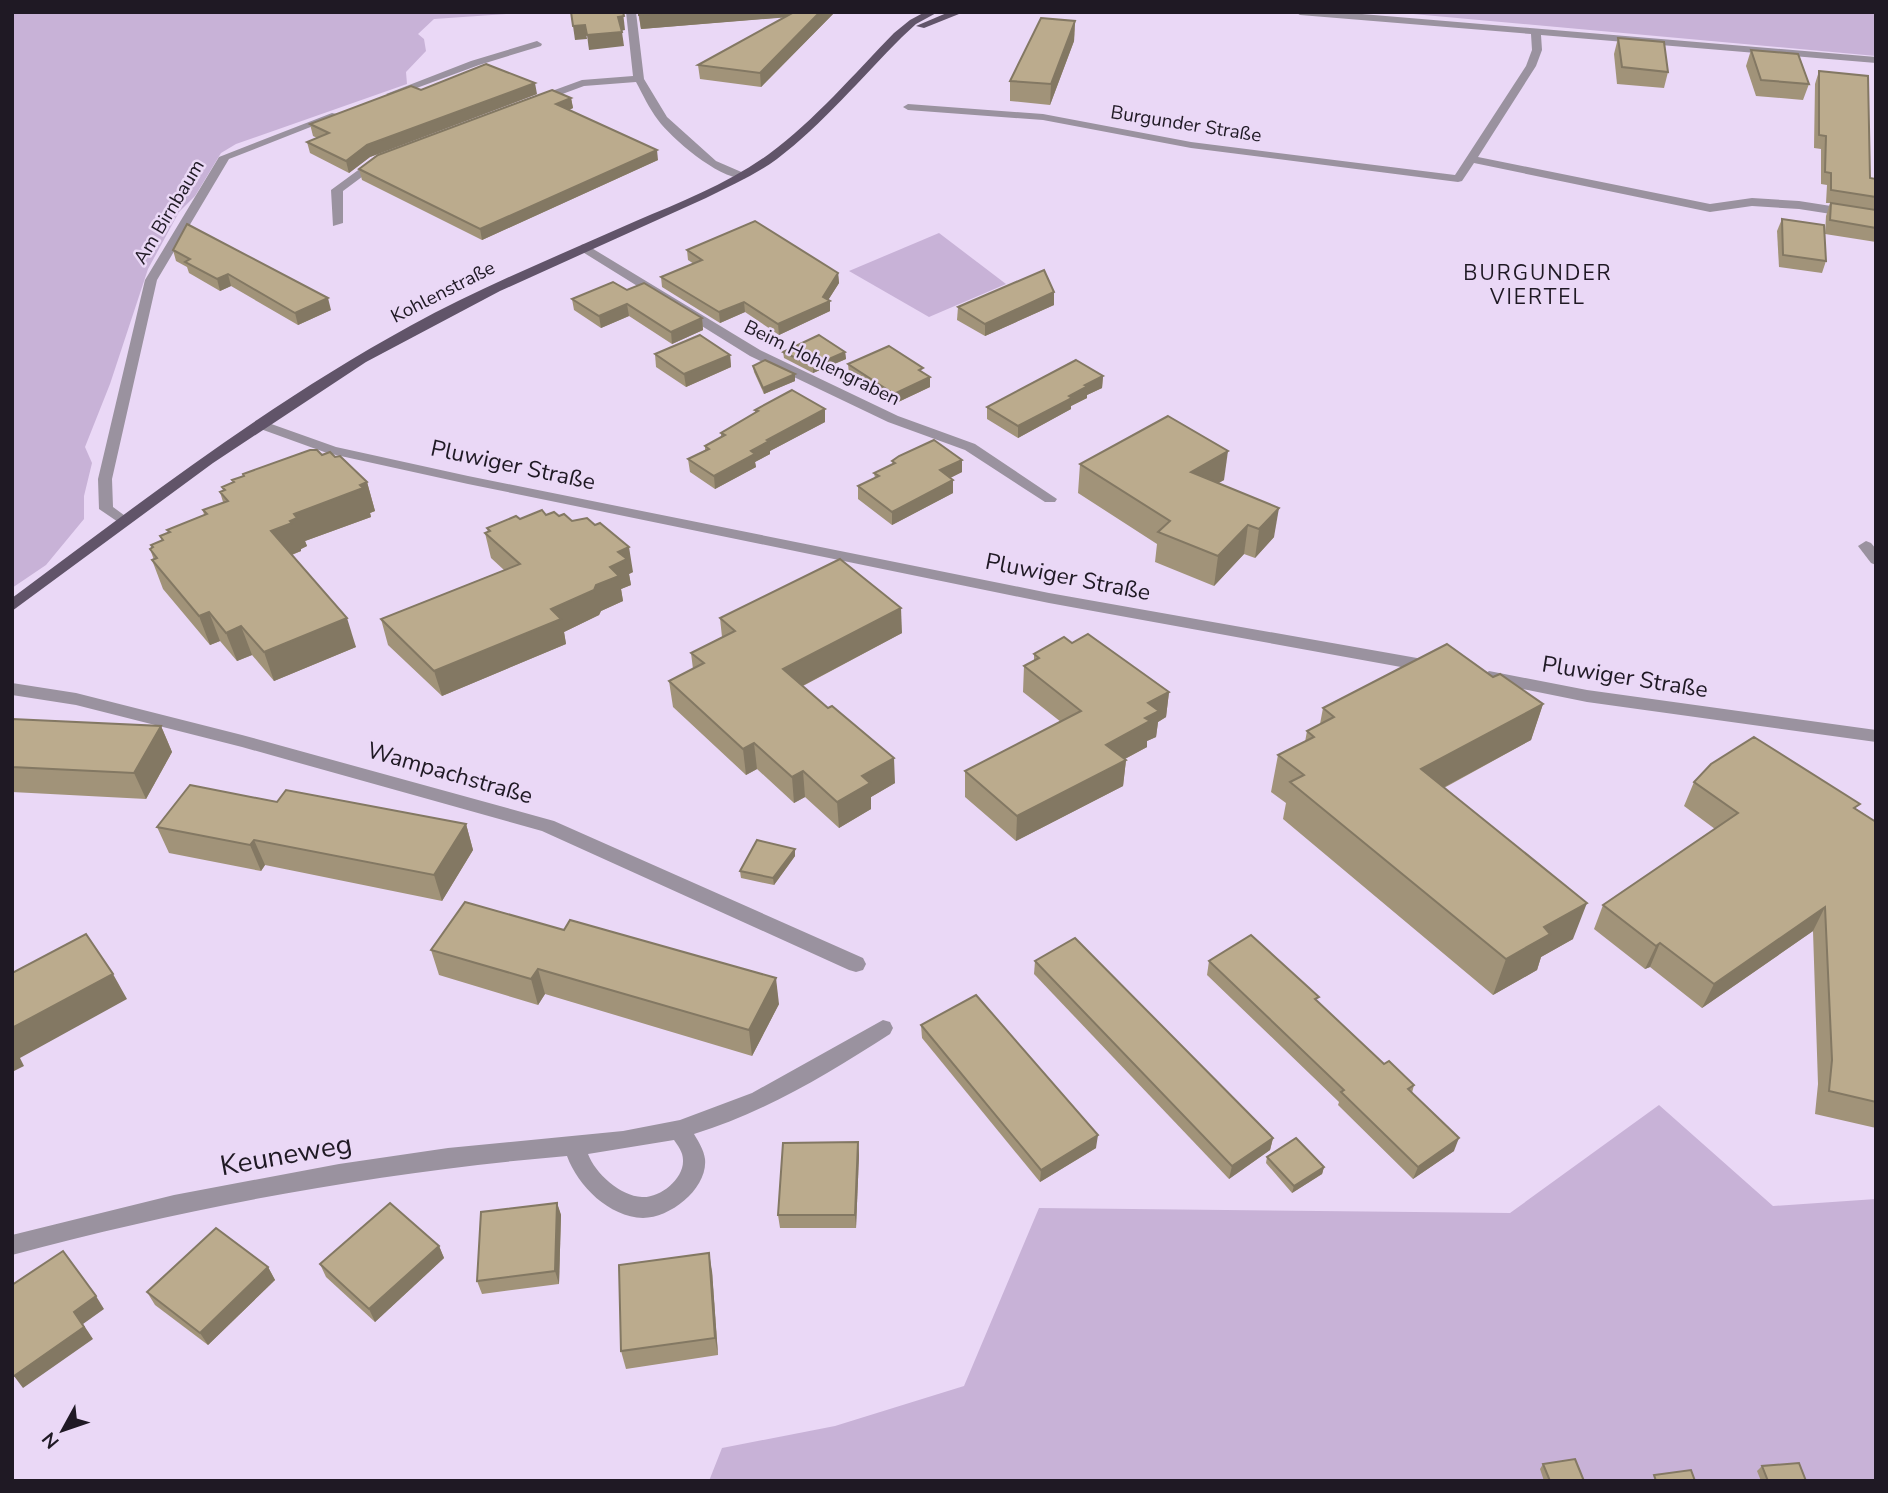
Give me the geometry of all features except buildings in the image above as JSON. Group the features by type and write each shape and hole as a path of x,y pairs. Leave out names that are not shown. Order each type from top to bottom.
{"main road":[{"name":"Kohlenstraße","path":"12,606 124,521 260,424 416,328 742,176 772,157 806,128 898,34 913,22 933,12"},
{"name":"Kohlenstraße","path":"898,34 959,12"}],"street":[{"path":"631,12 639,79 663,119 712,163 742,176"},
{"path":"1300,12 1876,60"},
{"path":"1536,33 1536,50 1531,65 1471,159 1710,208 1752,202 1799,205 1876,217"},
{"path":"383,97 475,63 537,44"},
{"path":"520,107 582,83 639,79"},
{"name":"Burgunder Straße","path":"908,107 1043,117 1191,145 1458,179 1471,159"},
{"name":"Am Birnbaum","path":"124,521 106,509 105,479 151,280 225,157 346,111"},
{"path":"337,223 337,190 375,161 395,152"},
{"name":"Beim Hohlengraben","path":"585,248 755,354 893,419 970,447 1049,499"},
{"name":"Pluwiger Straße","path":"260,424 332,450 468,480 1022,592 1587,696 1876,736"},
{"path":"1866,546 1876,561"},
{"name":"Wampachstraße","path":"12,689 76,699 229,738 548,826 856,964"},
{"name":"Keuneweg","path":"12,1245 142,1211 449,1156 575,1147 680,1129 751,1104 831,1061 883,1028"},
{"path":"575,1147 587,1176 609,1193 636,1208 660,1203 678,1193 692,1177 694,1158 680,1129"}],"shaded area":[{"path":"12,12 534,12 434,19 418,34 424,39 426,51 406,72 407,84 236,144 221,153 195,196 179,212 148,269 110,384 85,447 92,463 84,496 84,519 46,565 12,588"},
{"path":"1391,12 1876,12 1876,56"},
{"path":"939,233 1006,284 929,317 849,271"},
{"path":"1659,1105 1773,1206 1876,1199 1876,1481 709,1481 722,1448 835,1426 964,1386 1039,1208 1510,1213"}],"district":[{"name":"BURGUNDER VIERTEL","path":"1538,285"}]}
